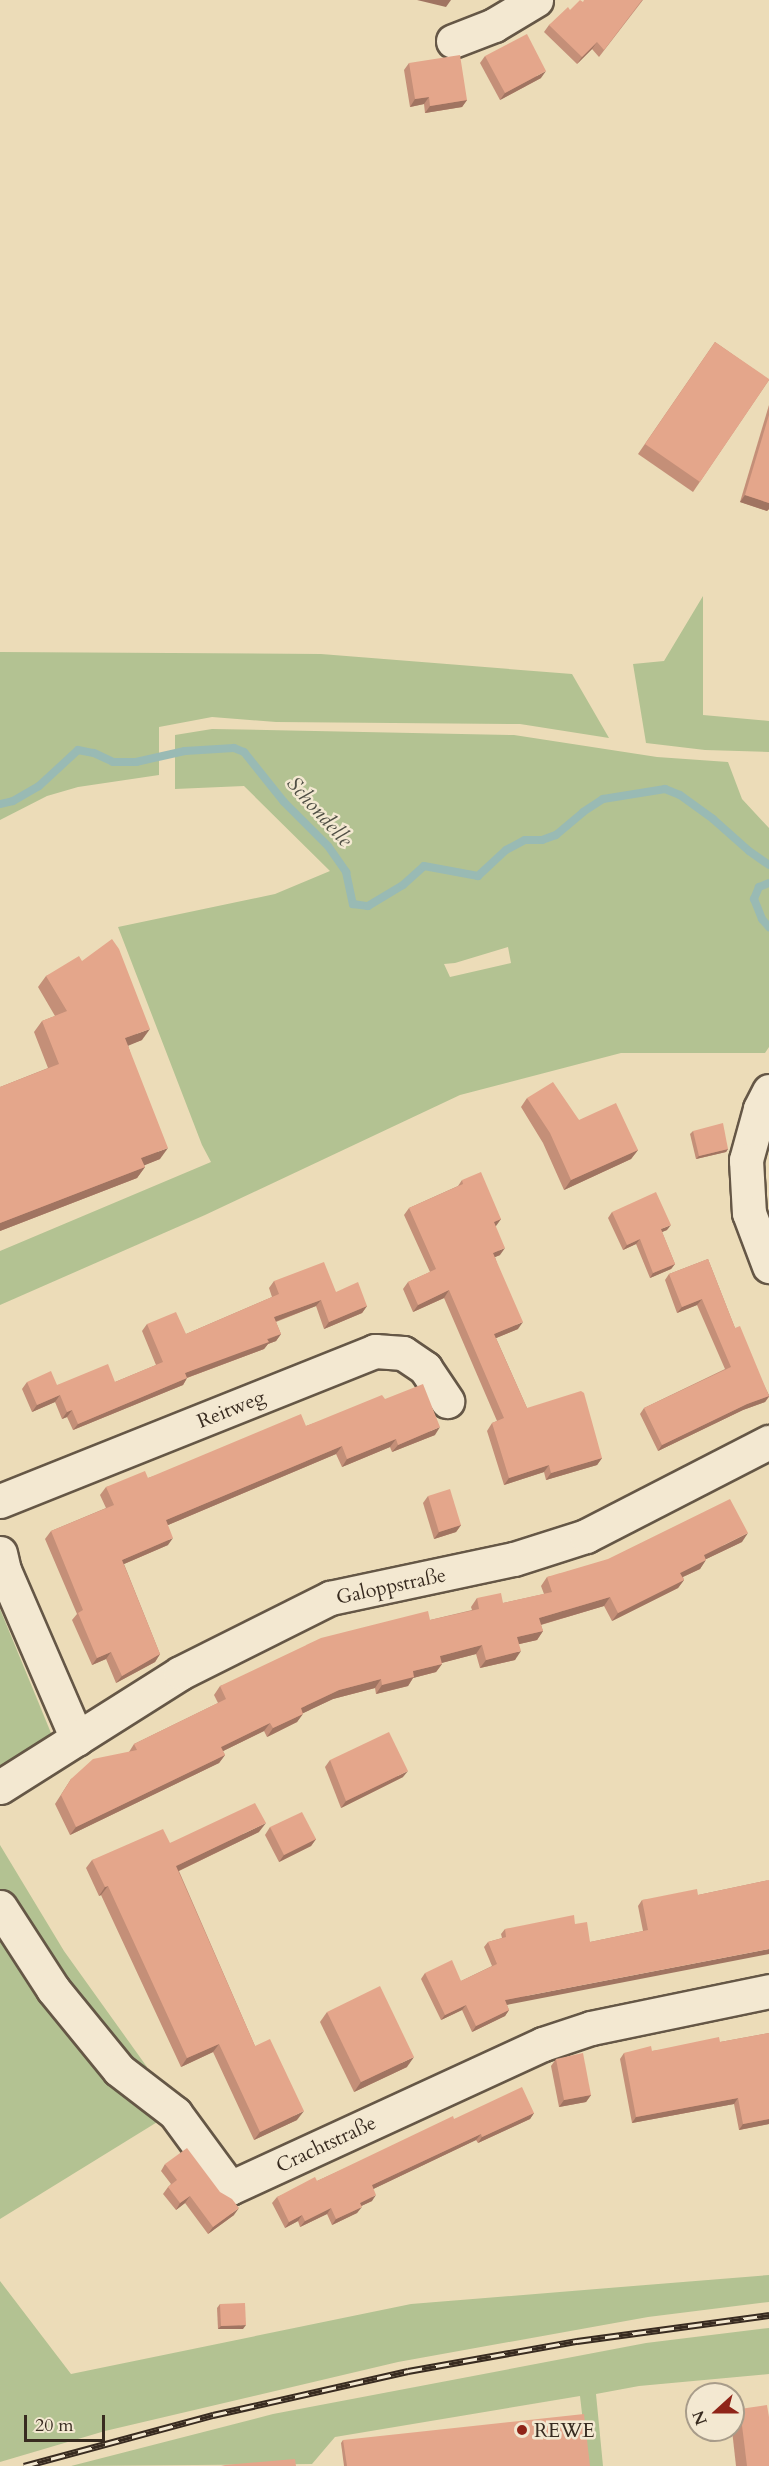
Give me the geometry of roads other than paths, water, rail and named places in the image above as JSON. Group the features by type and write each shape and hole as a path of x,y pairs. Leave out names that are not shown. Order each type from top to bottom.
{"street":[{"path":"453,41 495,25 536,0"},
{"path":"769,1091 760,1109 746,1160 749,1213 769,1266"},
{"name":"Reitweg","path":"0,1501 375,1352 403,1353 425,1368 447,1401"},
{"name":"Galoppstraße","path":"0,1787 180,1673 330,1598 514,1559 585,1536 769,1442"},
{"path":"0,1553 4,1570 77,1739"},
{"name":"Crachtstraße","path":"0,1908 53,1989 118,2070 175,2113 230,2188 543,2044 591,2028 769,1991"}],"waterway":[{"name":"Schondelle","path":"0,804 13,801 39,786 78,750 94,753 113,762 136,762 185,751 234,748 244,752 284,802 328,846 346,872 353,904 368,906 403,885 424,866 478,876 506,850 525,840 542,840 556,835 583,812 603,799 665,789 680,795 713,819 749,851 769,865"},
{"name":"Schondelle","path":"769,883 759,887 754,899 762,919 769,927"}],"railway":[{"path":"24,2466 213,2415 408,2371 577,2341 769,2315"}],"place":[{"name":"REWE","path":"522,2430"}]}
